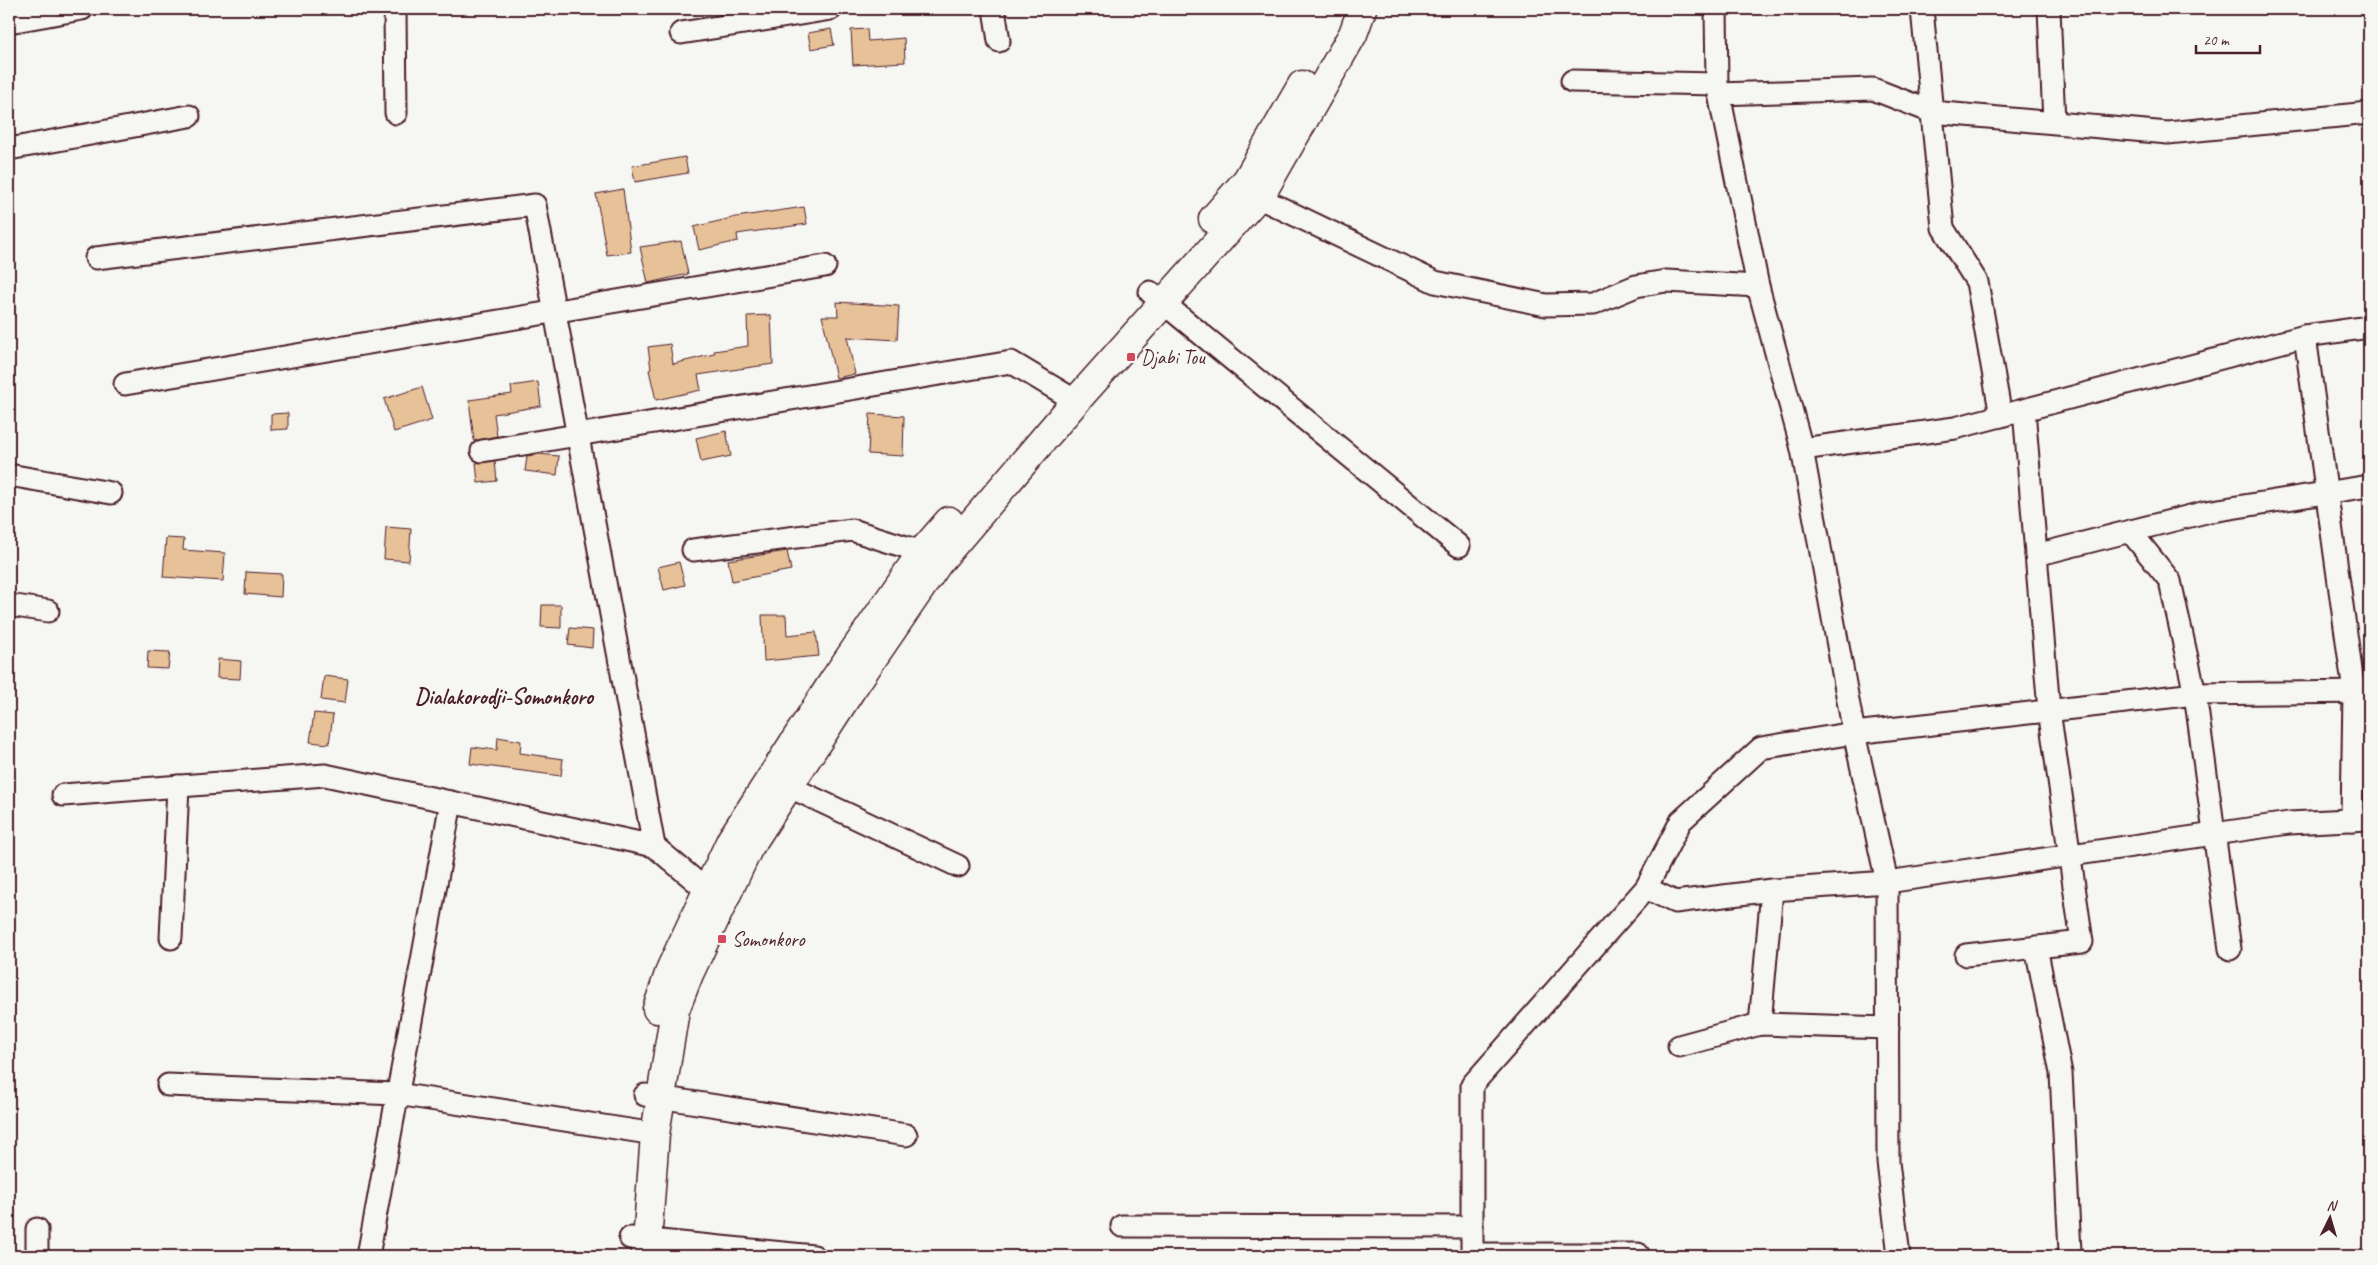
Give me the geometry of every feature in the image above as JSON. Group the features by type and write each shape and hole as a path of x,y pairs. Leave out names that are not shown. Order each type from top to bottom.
{"main road":[{"path":"1249,193 1247,180 1332,34 1342,9"},
{"path":"637,1248 647,1133 653,1097 675,1010 715,897 748,850 780,782 850,690 930,557 1249,193 1354,34 1362,9"}],"street":[{"path":"16,17 82,9"},
{"path":"395,9 396,113"},
{"path":"681,33 831,9"},
{"path":"994,9 999,41"},
{"path":"1716,9 1718,89 1758,286 1802,449 1854,733 1887,882 1888,1162 1899,1256"},
{"path":"1922,9 1943,228 1977,282 2001,416"},
{"path":"2049,9 2054,122"},
{"path":"1572,81 1718,89 1873,89 1932,112 2168,133 2369,113"},
{"path":"9,149 189,116"},
{"path":"1249,193 1435,282 1546,305 1593,304 1636,286 1666,281 1758,286"},
{"path":"96,258 535,205 654,846"},
{"path":"125,384 825,266"},
{"path":"1156,297 1459,546"},
{"path":"1802,449 1955,428 2305,336 2369,327"},
{"path":"1646,888 1676,902 1772,890 1887,882 2289,823 2361,820 2362,692 2327,493 2305,336"},
{"path":"482,451 1011,362 1069,397"},
{"path":"1966,955 2082,942 2049,710 2024,410"},
{"path":"9,475 111,493"},
{"path":"2036,555 2206,512 2369,486"},
{"path":"693,550 852,530 930,557"},
{"path":"2130,531 2170,581 2195,694 2230,949"},
{"path":"9,605 48,611"},
{"path":"1638,1254 1472,1255 1472,1085 1646,888 1681,821 1761,748 1854,733 2195,694 2362,692"},
{"path":"63,795 324,775 654,846 715,897"},
{"path":"780,782 958,866"},
{"path":"172,938 178,786"},
{"path":"368,1256 450,802"},
{"path":"1760,1024 1772,890"},
{"path":"2036,947 2060,1073 2070,1252"},
{"path":"1679,1046 1760,1024 1888,1028"},
{"path":"168,1085 397,1094 647,1133"},
{"path":"653,1097 906,1135"},
{"path":"1122,1226 1472,1227"},
{"path":"37,1229 37,1256"},
{"path":"637,1248 814,1256"}],"building":[{"path":"831,29 834,45 811,49 808,33"},
{"path":"867,29 868,41 904,38 905,62 853,65 851,30"},
{"path":"685,157 688,173 635,182 632,166"},
{"path":"623,189 631,252 607,255 596,194"},
{"path":"804,207 807,224 737,234 738,241 699,250 694,227 736,217"},
{"path":"681,241 688,274 648,283 640,247"},
{"path":"837,302 899,306 897,340 847,337 855,374 836,378 822,316 838,316"},
{"path":"771,315 773,364 698,375 701,390 656,400 649,370 651,369 648,347 670,344 673,364 714,354 714,351 748,346 747,316"},
{"path":"538,382 541,406 494,414 497,436 474,441 469,400 512,394 511,386"},
{"path":"422,387 432,420 394,432 384,399"},
{"path":"288,413 288,429 271,430 271,414"},
{"path":"870,414 904,416 903,456 868,454"},
{"path":"726,431 731,456 701,462 696,438"},
{"path":"539,454 559,456 557,475 525,471 527,456"},
{"path":"495,461 497,481 478,483 476,463"},
{"path":"386,527 411,529 409,561 384,559"},
{"path":"166,538 184,539 183,550 225,553 223,581 163,577"},
{"path":"787,551 791,570 732,581 728,560"},
{"path":"679,562 685,585 664,590 658,567"},
{"path":"246,572 282,574 281,597 245,594"},
{"path":"542,605 561,605 561,628 541,627"},
{"path":"762,615 786,615 787,635 816,632 819,656 764,661"},
{"path":"570,628 593,630 592,648 568,645"},
{"path":"148,651 170,652 168,669 147,668"},
{"path":"218,659 241,661 240,679 217,678"},
{"path":"324,676 348,679 345,703 321,700"},
{"path":"314,713 333,715 329,744 310,742"},
{"path":"498,737 521,741 520,753 563,759 561,776 470,764 472,747 497,750"}],"place":[{"name":"Djabi Tou","path":"1131,357"},
{"name":"Somonkoro","path":"722,939"}],"district":[{"name":"Dialakorodji-Somonkoro","path":"504,696"}]}
